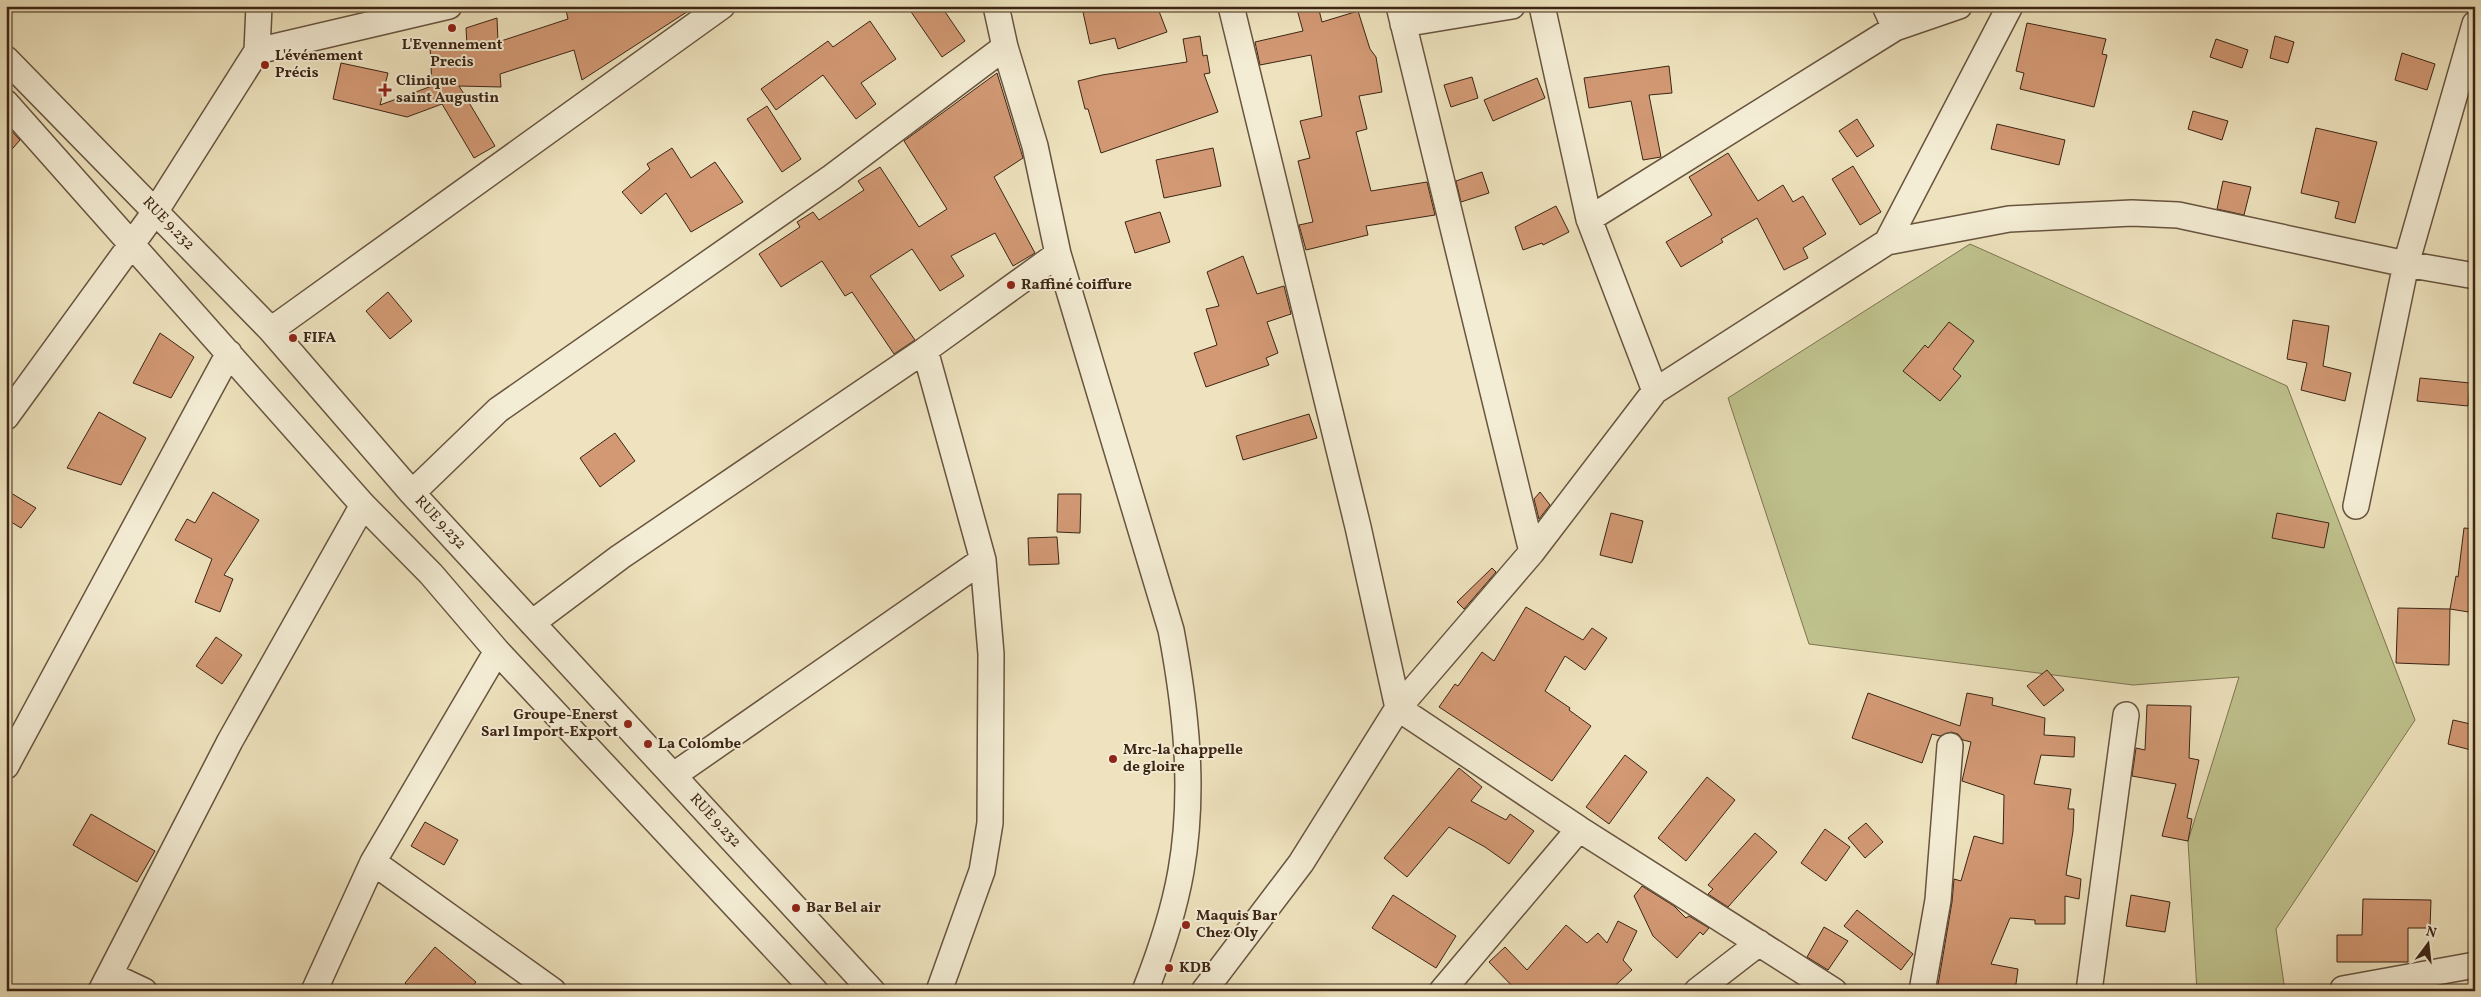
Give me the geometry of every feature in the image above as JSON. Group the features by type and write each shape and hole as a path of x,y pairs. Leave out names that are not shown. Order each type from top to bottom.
{"street":[{"path":"6,417 155,212 257,50 259,6"},
{"path":"257,50 449,6"},
{"path":"271,330 722,6"},
{"path":"996,6 1005,47 1035,146 1058,254 1171,630 1183,693 1188,762 1181,871 1158,958 1145,991"},
{"path":"1231,6 1358,527 1398,708 1579,829 1834,991"},
{"path":"1512,6 1401,15 1532,552"},
{"path":"1542,6 1589,219 1656,391"},
{"path":"1589,219 1890,17 1959,6"},
{"path":"1887,242 2010,6"},
{"path":"2356,506 2406,264 2464,105 2475,24"},
{"path":"412,493 498,410 832,177 1005,47"},
{"name":"RUE 9.232","path":"6,58 271,330 412,493 872,991"},
{"path":"6,103 363,505 431,574 497,651 815,991"},
{"path":"1207,990 1301,863 1398,708 1532,552 1656,391 1887,242 2009,219 2150,214 2178,215 2406,264 2475,276"},
{"path":"532,623 620,557 926,350 1058,254"},
{"path":"926,350 983,560 991,654 990,823 982,871 938,991"},
{"path":"6,766 229,353"},
{"path":"144,991 106,983 230,741 363,505"},
{"path":"674,775 983,560"},
{"path":"314,991 373,862 497,651"},
{"path":"2089,991 2126,714"},
{"path":"1922,991 1938,900 1950,746"},
{"path":"1442,991 1579,829"},
{"path":"373,862 553,991"},
{"path":"1697,991 1759,943"},
{"path":"2343,989 2475,965"}],"green space":[{"path":"1970,244 2287,386 2415,720 2276,929 2285,991 2197,991 2188,841 2239,677 2133,685 1809,644 1728,398"}],"building":[{"path":"565,6 696,6 582,80 574,50 500,74 501,87 459,86 495,146 474,158 442,104 407,117 333,99 341,63 388,73 380,105 432,86 430,46 467,45 466,28 497,18 498,42 568,19"},
{"path":"907,6 941,6 965,41 942,57"},
{"path":"1092,6 1157,6 1167,32 1118,49 1115,38 1090,44 1083,12 1093,10"},
{"path":"1296,6 1318,6 1322,22 1358,11 1370,49 1376,57 1382,92 1359,96 1367,129 1356,132 1371,191 1427,182 1435,215 1366,226 1368,235 1306,250 1299,225 1313,222 1298,161 1310,158 1300,121 1322,116 1311,55 1260,65 1255,42 1303,31"},
{"path":"870,21 896,59 861,83 876,104 856,119 823,75 776,110 761,89 828,41 833,47"},
{"path":"2027,23 2106,39 2102,54 2107,55 2094,107 2020,89 2024,73 2016,71"},
{"path":"1200,36 1203,56 1207,55 1210,73 1204,74 1218,112 1101,153 1088,109 1085,109 1078,81 1102,75 1187,62 1183,39"},
{"path":"2275,36 2294,42 2288,63 2270,58"},
{"path":"2216,39 2248,50 2242,68 2210,57"},
{"path":"2402,53 2435,64 2427,90 2395,80"},
{"path":"1669,66 1672,93 1649,95 1661,157 1643,160 1631,101 1589,108 1584,78"},
{"path":"997,73 1023,158 994,177 1035,253 1013,266 995,233 951,256 964,276 940,291 912,249 870,276 915,340 894,354 852,292 845,296 822,261 781,287 759,254 800,227 797,222 813,212 819,220 864,190 858,181 880,167 919,227 947,209 904,141"},
{"path":"1472,77 1478,98 1451,107 1444,85"},
{"path":"1537,78 1545,98 1493,121 1484,100"},
{"path":"767,106 801,159 782,172 747,119"},
{"path":"2193,111 2228,121 2222,140 2188,129"},
{"path":"1857,119 1874,146 1857,157 1839,131"},
{"path":"1997,124 2065,140 2059,165 1991,149"},
{"path":"6,125 20,140 6,156"},
{"path":"2316,128 2377,142 2355,223 2335,218 2339,202 2301,193"},
{"path":"672,148 691,178 715,162 743,202 691,232 666,193 641,214 622,192 650,169 647,164"},
{"path":"1213,148 1221,186 1164,198 1156,160"},
{"path":"1728,153 1758,201 1783,185 1793,202 1803,196 1826,234 1803,248 1808,258 1784,270 1757,218 1721,239 1723,242 1681,267 1666,242 1712,215 1689,177"},
{"path":"1853,166 1881,212 1860,225 1832,179"},
{"path":"1482,172 1489,193 1461,202 1456,181"},
{"path":"2223,181 2251,187 2244,215 2217,209"},
{"path":"1556,206 1569,232 1543,245 1542,243 1523,250 1515,227"},
{"path":"1160,212 1170,242 1135,253 1125,222"},
{"path":"1243,256 1257,294 1284,286 1291,314 1267,322 1278,353 1266,358 1269,365 1206,387 1194,353 1217,345 1206,309 1219,306 1207,272"},
{"path":"388,292 412,321 390,339 366,311"},
{"path":"2293,320 2329,326 2323,366 2351,373 2345,401 2301,390 2307,363 2287,359"},
{"path":"1949,322 1974,341 1953,369 1961,376 1940,401 1903,371 1925,345 1928,348"},
{"path":"160,333 194,357 171,398 133,383"},
{"path":"2420,378 2470,383 2468,406 2417,401"},
{"path":"99,412 146,438 121,485 67,468"},
{"path":"1309,414 1317,438 1243,460 1236,436"},
{"path":"615,433 635,461 600,487 580,458"},
{"path":"6,490 36,508 21,528 6,519"},
{"path":"213,492 259,520 224,575 233,579 220,612 195,602 212,559 175,540 187,519 195,523"},
{"path":"1540,492 1550,505 1539,519 1534,499"},
{"path":"1058,494 1081,494 1080,533 1057,532"},
{"path":"1611,513 1643,521 1632,563 1600,555"},
{"path":"2277,513 2329,523 2324,548 2272,538"},
{"path":"2464,528 2475,529 2475,613 2450,609 2456,576 2458,577"},
{"path":"1057,537 1059,564 1029,565 1028,538"},
{"path":"1492,568 1496,572 1464,609 1457,602"},
{"path":"1526,607 1583,640 1592,628 1607,638 1585,670 1565,656 1545,691 1570,708 1569,710 1591,726 1552,781 1439,707 1455,684 1458,686 1482,652 1494,661"},
{"path":"2398,608 2450,609 2449,665 2396,663"},
{"path":"216,637 242,655 222,684 196,666"},
{"path":"2047,670 2064,690 2044,706 2027,686"},
{"path":"1868,693 1960,726 1967,693 1993,698 1992,705 2045,718 2044,735 2075,737 2074,757 2041,755 2034,784 2071,789 2068,809 2074,809 2073,831 2066,875 2081,879 2079,899 2065,896 2065,924 2035,924 2035,920 2010,918 1991,964 2018,969 2015,991 1937,991 1954,879 1961,881 1974,836 2003,844 2004,795 1962,781 1971,742 1963,740 1958,734 1951,732 1940,736 1932,734 1922,763 1852,738"},
{"path":"2147,705 2191,706 2189,758 2199,760 2187,818 2192,819 2188,841 2162,836 2176,784 2132,776 2136,748 2145,750"},
{"path":"2453,720 2475,725 2471,750 2448,744"},
{"path":"1625,755 1647,772 1609,824 1586,807"},
{"path":"1459,768 1482,787 1471,801 1506,820 1510,814 1534,831 1509,864 1485,847 1449,827 1407,877 1384,858"},
{"path":"1707,777 1735,800 1686,861 1658,838"},
{"path":"91,814 155,851 137,882 73,845"},
{"path":"425,822 458,840 444,865 411,846"},
{"path":"1866,823 1883,842 1865,858 1848,838"},
{"path":"1825,829 1850,847 1826,881 1801,863"},
{"path":"1755,833 1777,852 1728,907 1708,894 1713,889 1708,885"},
{"path":"1642,886 1674,906 1686,918 1689,916 1709,928 1703,935 1700,932 1677,958 1653,936 1634,896"},
{"path":"1393,895 1456,936 1436,968 1372,928"},
{"path":"2131,895 2170,902 2165,932 2126,926"},
{"path":"2363,899 2431,900 2430,928 2408,928 2408,962 2337,962 2337,935 2362,935"},
{"path":"1857,910 1913,954 1901,970 1844,926"},
{"path":"1618,921 1637,931 1623,960 1632,970 1609,991 1517,991 1489,962 1505,947 1527,970 1566,925 1587,943 1598,933 1607,943"},
{"path":"1824,927 1848,941 1828,970 1807,957"},
{"path":"435,947 476,982 468,991 414,991 405,983"}],"place":[{"name":"L'Evennement Precis","path":"452,28"},
{"name":"L'événement Précis","path":"265,65"},
{"name":"Clinique saint Augustin","path":"385,90"},
{"name":"Raffiné coiffure","path":"1011,285"},
{"name":"FIFA","path":"293,338"},
{"name":"Groupe-Enerst Sarl Import-Export","path":"628,724"},
{"name":"La Colombe","path":"648,744"},
{"name":"Mrc-la chappelle de gloire","path":"1113,759"},
{"name":"Bar Bel air","path":"796,908"},
{"name":"Maquis Bar Chez Oly","path":"1186,925"},
{"name":"KDB","path":"1169,968"}]}
